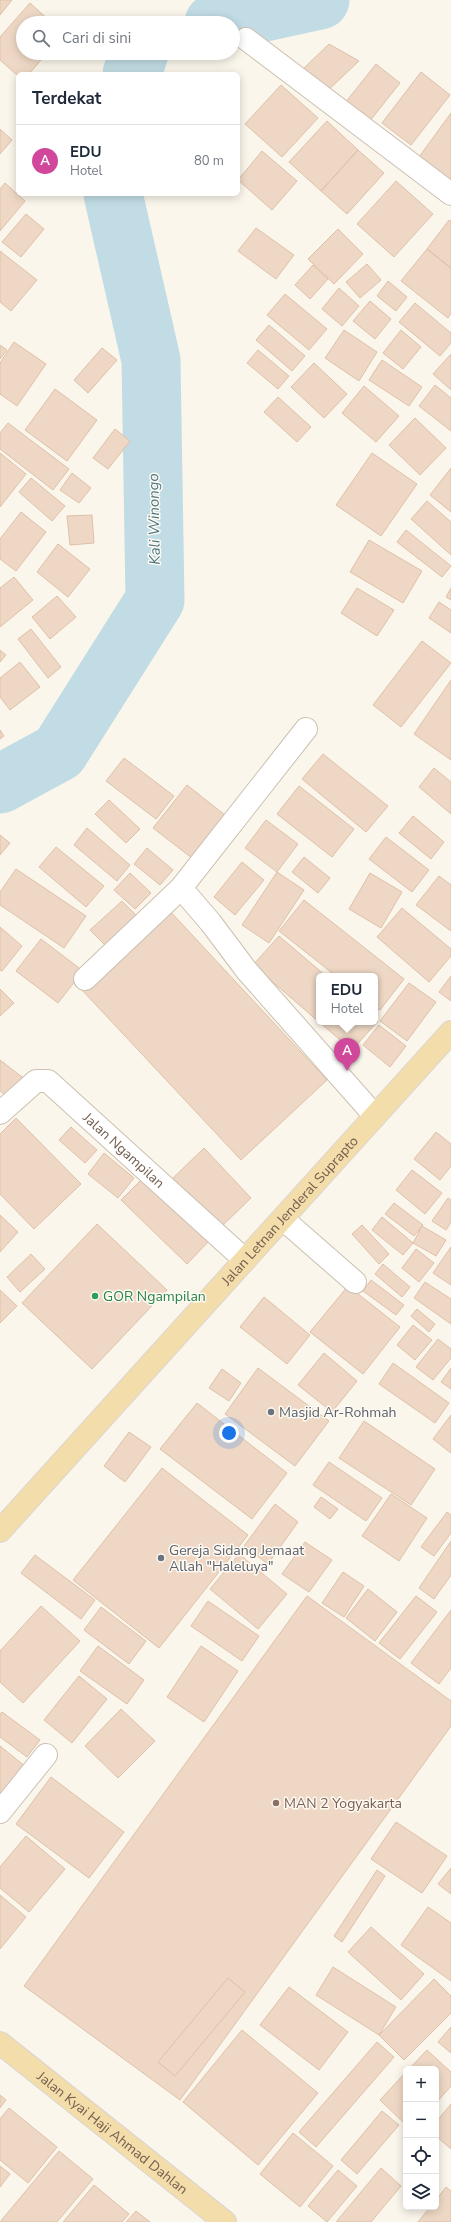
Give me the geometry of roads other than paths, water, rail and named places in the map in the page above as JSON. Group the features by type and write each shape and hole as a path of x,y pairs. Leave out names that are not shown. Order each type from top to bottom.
{"main road":[{"name":"Jalan Letnan Jenderal Suprapto","path":"0,1531 451,1032"},
{"name":"Jalan Kyai Haji Ahmad Dahlan","path":"0,2043 225,2222"}],"street":[{"path":"246,40 451,194"},
{"path":"85,979 181,888 306,729"},
{"path":"181,888 211,923 247,971 375,1116"},
{"name":"Jalan Ngampilan","path":"0,1113 36,1081 48,1081 245,1260"},
{"path":"283,1219 355,1282"},
{"path":"0,1812 46,1755"}],"waterway":[{"name":"Kali Winongo","path":"240,17 320,0"},
{"name":"Kali Winongo","path":"133,72 137,60"},
{"name":"Kali Winongo","path":"0,784 59,752 155,600 151,360 113,196"}],"place":[{"name":"EDU","path":"347,1071"},
{"name":"GOR Ngampilan","path":"95,1296"},
{"name":"Masjid Ar-Rohmah","path":"271,1412"},
{"name":"Gereja Sidang Jemaat Allah \"Haleluya\"","path":"161,1558"},
{"name":"MAN 2 Yogyakarta","path":"276,1803"}]}
